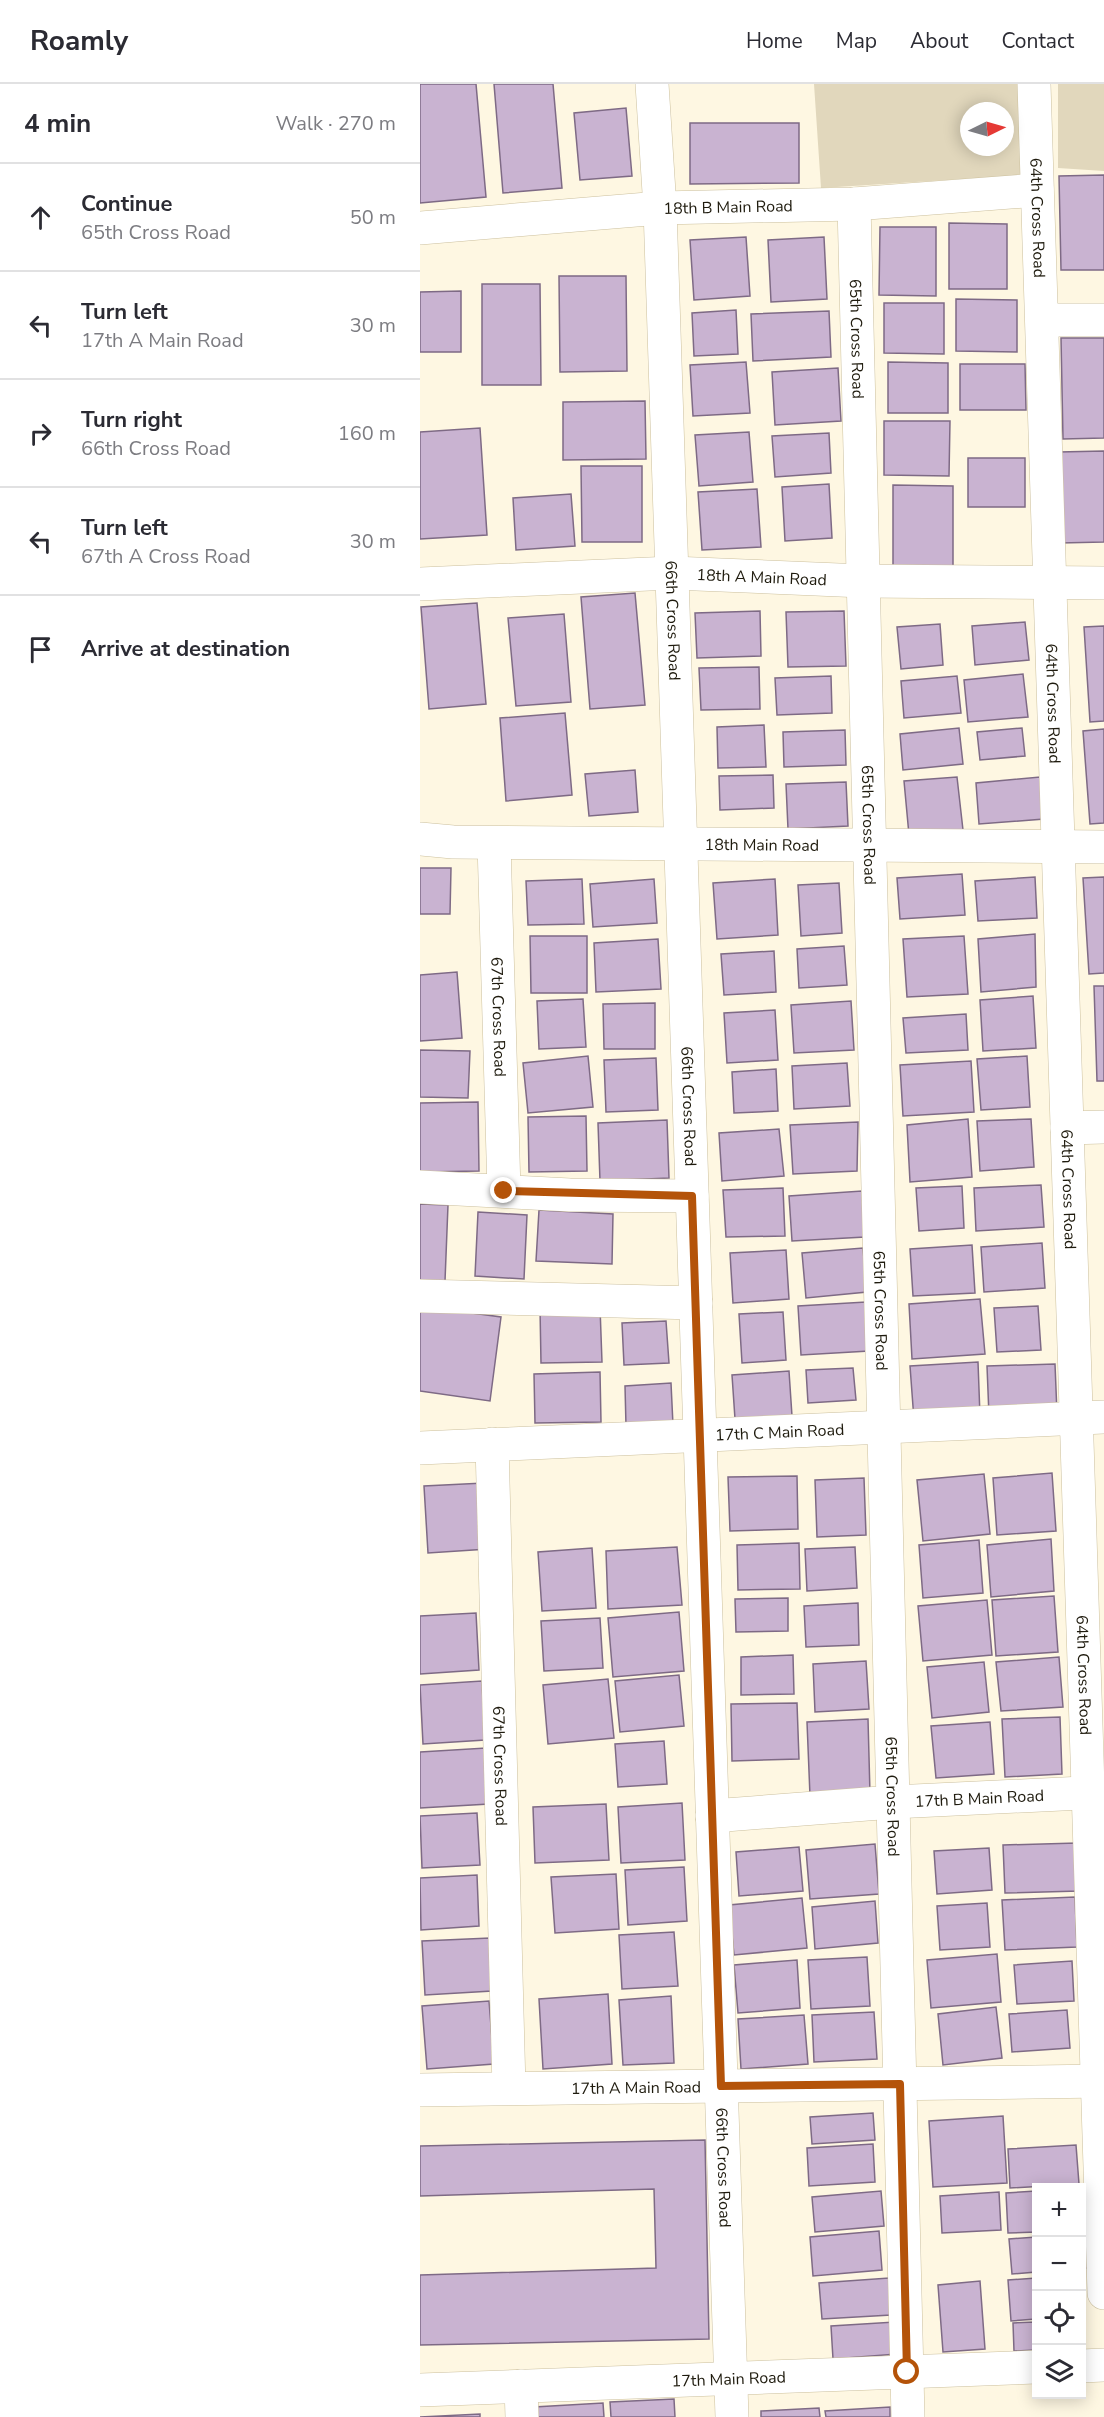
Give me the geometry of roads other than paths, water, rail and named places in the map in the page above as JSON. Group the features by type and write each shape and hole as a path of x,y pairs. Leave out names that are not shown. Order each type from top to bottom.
{"street":[{"name":"66th Cross Road","path":"652,84 660,208 732,2417"},
{"name":"64th Cross Road","path":"1034,84 1067,1128 1090,1417 1104,2293"},
{"name":"18th B Main Road","path":"420,228 660,208 854,204 1037,190"},
{"name":"65th Cross Road","path":"854,204 908,2417"},
{"path":"1042,320 1104,320"},
{"name":"18th A Main Road","path":"420,584 672,573 863,581 1104,583"},
{"name":"18th Main Road","path":"420,839 494,843 1104,847"},
{"name":"67th Cross Road","path":"494,843 504,1191"},
{"path":"1067,1128 1104,1127"},
{"path":"420,1187 692,1196"},
{"path":"420,1296 696,1303"},
{"name":"17th C Main Road","path":"420,1448 1090,1417"},
{"name":"67th Cross Road","path":"492,1444 509,2088"},
{"name":"17th B Main Road","path":"712,1816 893,1802 1096,1792"},
{"name":"17th A Main Road","path":"420,2090 1101,2081"},
{"path":"1086,2366 1104,2365"},
{"name":"17th Main Road","path":"420,2390 522,2401 730,2379 1032,2367"}]}
